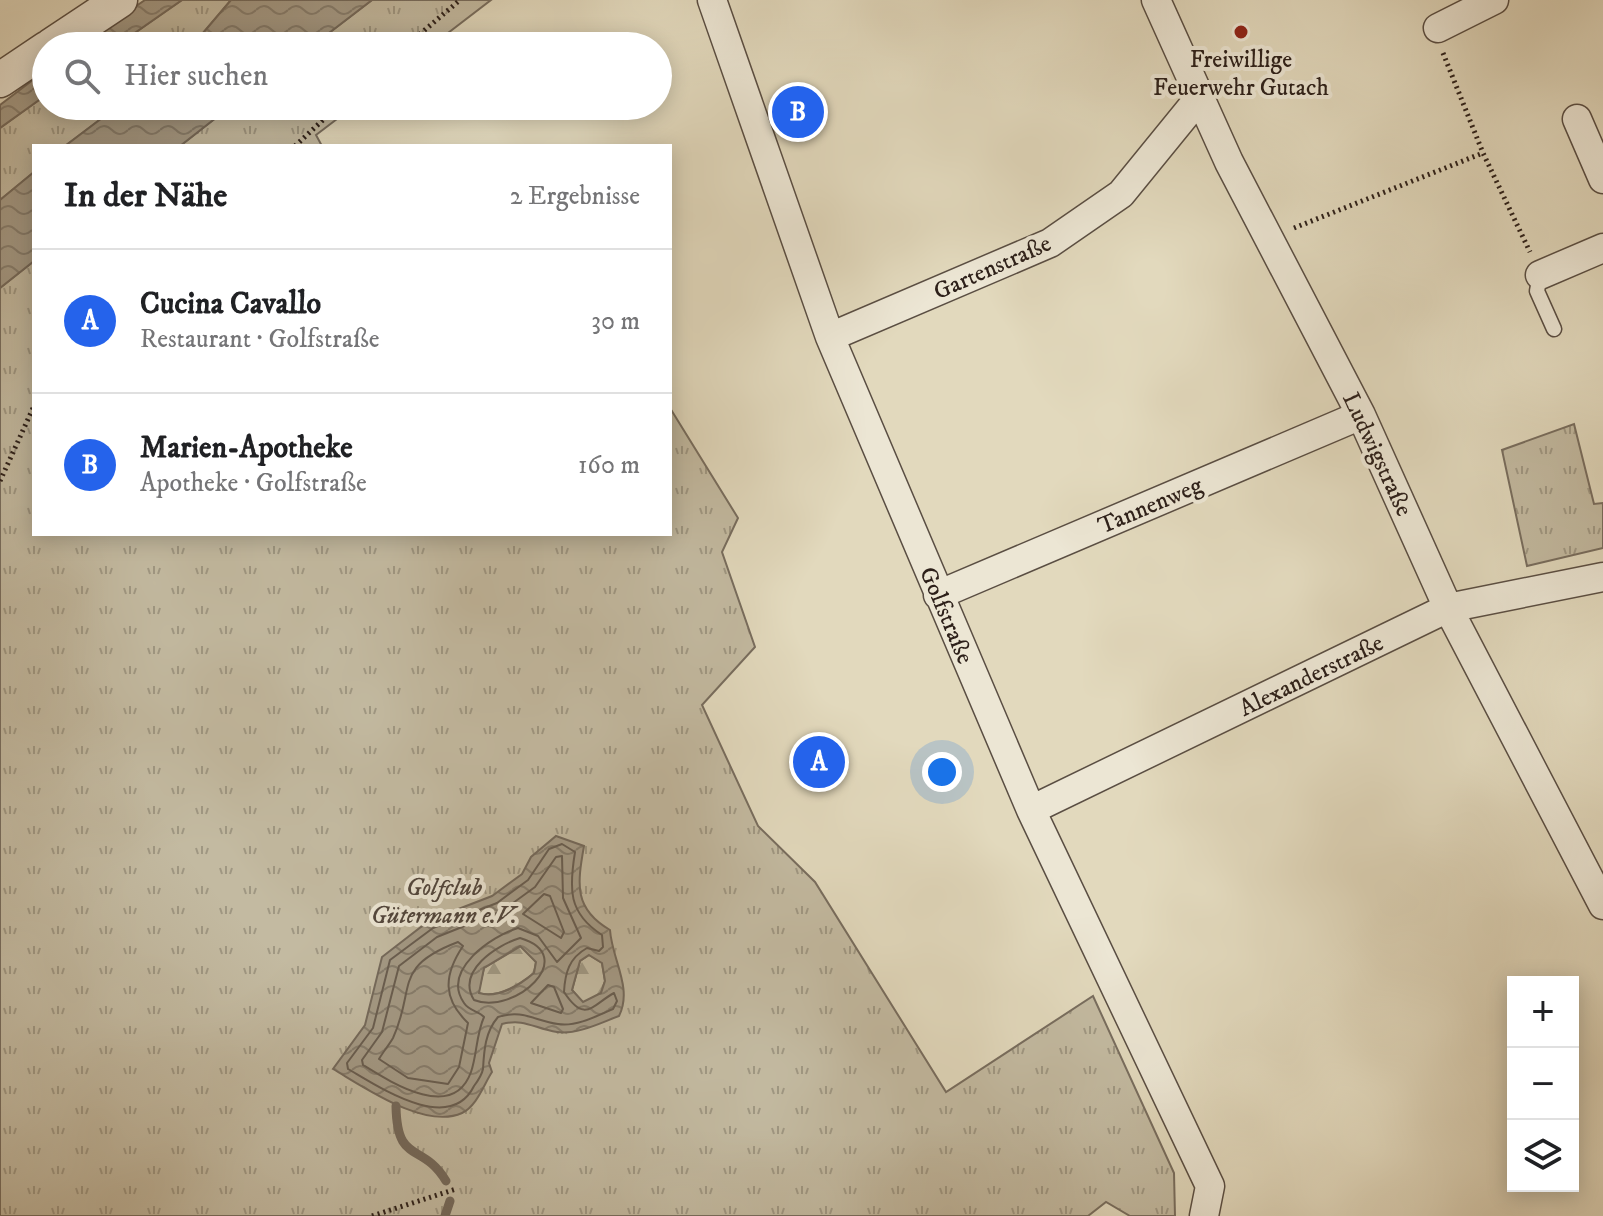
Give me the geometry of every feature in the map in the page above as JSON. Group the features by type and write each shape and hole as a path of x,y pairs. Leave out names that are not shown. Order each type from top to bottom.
{"street":[{"path":"72,32 120,0"},
{"name":"Golfstraße","path":"712,0 830,337 1031,810 1210,1186 1204,1216"},
{"name":"Ludwigstraße","path":"1156,0 1268,238 1361,415 1448,608 1603,905"},
{"path":"1438,28 1494,0"},
{"path":"0,80 32,58"},
{"name":"Gartenstraße","path":"830,337 1050,243 1121,194 1200,97"},
{"path":"1577,119 1603,179"},
{"path":"1540,275 1603,248"},
{"name":"Tannenweg","path":"938,595 1361,415"},
{"name":"Alexanderstraße","path":"1031,810 1448,608 1603,577"}],"lane":[{"path":"1540,275 1537,291 1554,329"}],"path":[{"path":"422,32 460,0"},
{"path":"1438,28 1442,51 1483,153 1540,275"},
{"path":"297,144 323,120"},
{"path":"1268,238 1483,153"},
{"path":"0,481 32,410"},
{"path":"372,1216 456,1189"}],"green space":[{"path":"182,0 231,0 204,32 136,32"},
{"path":"372,0 491,0 449,32 330,32"},
{"path":"32,105 32,120 99,120 68,144 32,144 32,174 0,200 0,128"},
{"path":"213,120 336,120 316,135 321,144 183,144"},
{"name":"Golfclub Gütermann e.V.","path":"32,263 32,536 672,536 672,411 738,518 722,552 755,647 702,705 758,826 815,882 946,1092 1093,996 1174,1173 1175,1216 1130,1216 1106,1202 1088,1216 0,1216 0,288"},
{"path":"1574,424 1594,504 1603,503 1603,548 1527,566 1502,450"},
{"path":"521,946 536,962 534,973 501,992 478,993 484,968"},
{"path":"589,955 602,963 605,981 601,993 583,1003 572,990 580,961"}],"water":[{"path":"145,0 182,0 136,32 98,32"},
{"path":"231,0 372,0 330,32 204,32"},
{"path":"32,81 32,105 0,128 0,105"},
{"path":"99,120 213,120 183,144 68,144"},
{"path":"32,174 32,263 0,288 0,200"},
{"path":"556,836 584,846 581,895 590,914 610,930 623,984 623,1005 619,1016 572,1032 549,1031 524,1023 502,1024 489,1063 492,1072 480,1094 467,1110 447,1117 431,1116 395,1104 333,1069 365,1025 382,957 430,920 492,896 522,874 531,857","holes":["520,946 536,962 534,973 501,992 479,993 484,968","589,955 602,963 605,981 601,993 583,1002 572,990 580,961"]}],"waterway":[{"path":"396,1106 397,1125 406,1146 428,1161 446,1181"},
{"path":"445,1216 450,1201"}],"place":[{"name":"Freiwillige Feuerwehr Gutach","path":"1241,32"},
{"name":"Marien-Apotheke","path":"798,112"},
{"name":"Cucina Cavallo","path":"819,762"}]}
